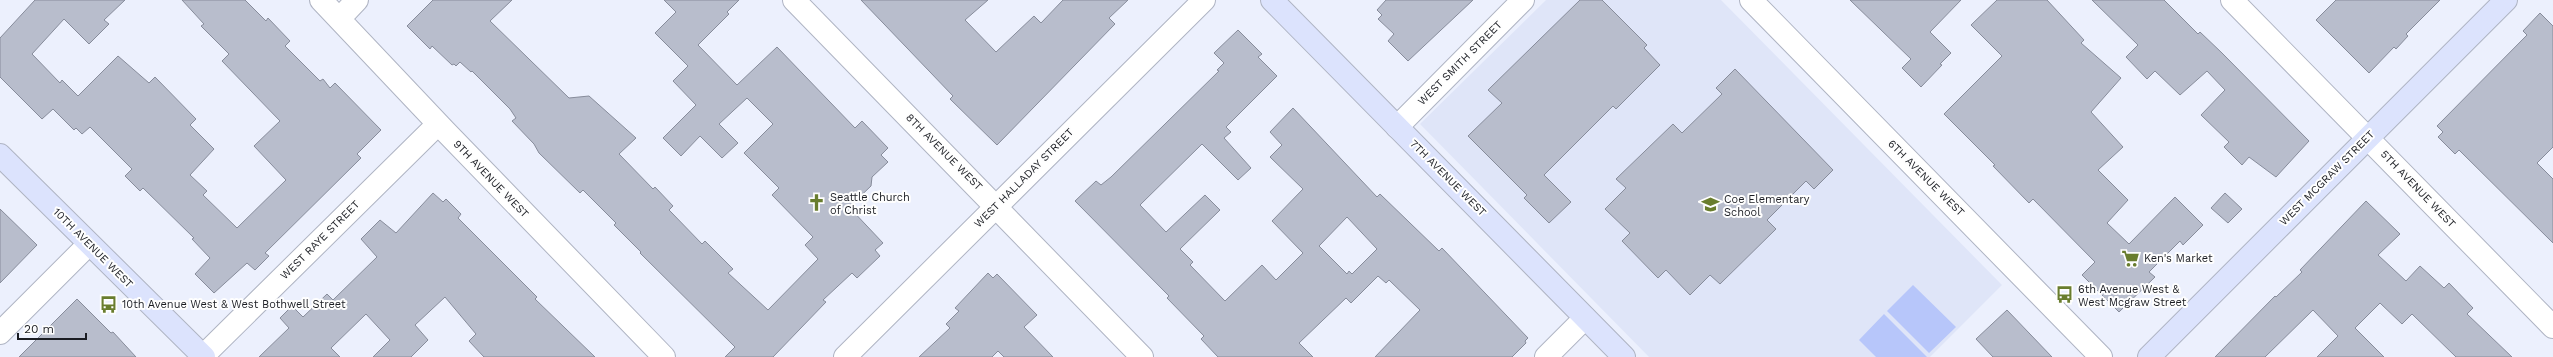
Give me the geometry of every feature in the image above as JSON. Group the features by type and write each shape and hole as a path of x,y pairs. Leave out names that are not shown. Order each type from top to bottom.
{"street":[{"name":"9TH AVENUE WEST","path":"321,0 340,18 438,124 664,357"},
{"path":"340,18 357,0"},
{"name":"8TH AVENUE WEST","path":"794,0 996,205 1142,357"},
{"name":"WEST HALLADAY STREET","path":"846,357 996,205 1204,0"},
{"name":"7TH AVENUE WEST","path":"1272,0 1624,357"},
{"name":"WEST SMITH STREET","path":"1397,127 1523,0"},
{"name":"6TH AVENUE WEST","path":"1751,0 2101,357"},
{"name":"5TH AVENUE WEST","path":"2232,0 2553,327"},
{"name":"WEST MCGRAW STREET","path":"2149,357 2506,0"},
{"name":"WEST RAYE STREET","path":"204,356 438,124"},
{"name":"10TH AVENUE WEST","path":"0,155 204,356"},
{"path":"0,333 89,244"},
{"path":"1546,357 1586,318"}],"shaded area":[{"name":"Coe Elementary School","path":"1546,0 1721,0 2002,285 1930,357 1649,357 1420,124"},
{"path":"1913,285 1956,327 1929,353 1887,311"},
{"path":"1884,314 1927,357 1876,357 1859,340"}],"building":[{"path":"35,0 125,0 104,20 109,24 89,44 64,19 32,54 60,83 62,80 78,96 118,56 149,83 155,77 196,119 190,125 214,149 190,175 207,191 203,195 237,228 286,180 254,146 280,121 222,61 229,54 201,26 204,24 182,0 245,0 266,21 268,18 290,41 285,46 320,81 323,79 330,88 335,83 381,130 357,154 361,158 265,253 269,256 255,270 247,263 214,293 195,274 210,258 192,239 194,238 143,188 140,191 125,176 132,169 90,127 82,134 76,128 74,130 53,109 42,119 0,77 0,38"},
{"path":"433,0 512,0 490,21 569,98 589,96 636,138 619,154 653,189 655,187 673,206 669,210 702,244 705,241 733,269 728,273 768,310 818,259 805,245 813,237 772,195 779,188 744,153 773,124 747,98 719,124 738,143 722,158 700,136 681,156 663,138 696,105 673,81 688,66 655,33 676,12 664,0 739,0 727,12 729,14 698,45 737,85 777,47 855,128 862,121 888,148 881,155 888,162 872,177 871,186 849,207 883,243 875,250 880,256 857,278 852,273 823,300 826,302 773,357 725,357 735,347 640,253 641,252 614,225 616,223 583,190 580,193 539,153 534,144 512,121 516,118 510,109 472,71 471,72 460,62 456,66 454,64 452,65 432,46 430,49 407,26"},
{"path":"861,0 988,0 965,20 996,52 1034,16 1041,23 1063,0 1128,0 1109,18 1115,24 997,145 950,99 953,96"},
{"path":"1386,0 1473,0 1408,61 1388,41 1394,34 1378,19 1382,15 1377,10"},
{"path":"1580,0 1602,0 1647,45 1644,48 1660,65 1616,109 1613,106 1544,175 1571,202 1549,223 1524,198 1527,195 1468,136 1502,103 1488,90"},
{"path":"1850,0 1961,0 1930,32 1951,53 1921,87 1902,68 1911,59"},
{"path":"1997,0 2047,0 2084,40 2081,43 2121,78 2091,112 2123,147 2098,170 2128,200 2107,223 2129,244 2175,197 2203,225 2183,245 2180,241 2149,272 2155,277 2119,312 2082,275 2095,262 2033,199 2029,203 1993,166 1995,165 1944,114 2002,56 1971,25"},
{"path":"2092,0 2164,0 2198,34 2200,32 2222,53 2309,141 2276,177 2249,157 2242,165 2224,147 2229,142 2201,115 2225,90 2207,71 2180,95 2155,71 2147,79 2126,57 2138,45"},
{"path":"2336,0 2440,0 2406,34 2408,36 2396,49 2394,47 2369,73 2316,20"},
{"path":"2540,13 2553,26 2553,147 2537,163 2553,179 2553,243 2459,150 2455,154 2438,137 2443,132 2437,126 2527,35 2523,31"},
{"path":"1238,30 1262,54 1258,57 1277,76 1226,127 1231,132 1224,138 1251,168 1238,180 1202,144 1140,205 1166,232 1205,195 1220,210 1180,249 1193,262 1190,265 1225,301 1262,265 1276,280 1303,253 1272,221 1303,189 1270,157 1282,145 1270,132 1293,108 1377,197 1380,194 1439,251 1442,248 1528,338 1525,341 1526,343 1512,357 1375,357 1420,310 1389,280 1386,283 1378,276 1351,303 1346,298 1299,343 1313,357 1218,357 1201,339 1204,336 1167,298 1169,296 1075,201 1096,181 1101,185 1111,177 1219,71 1217,70 1224,63 1214,53","holes":["1347,217 1377,249 1352,274 1349,271 1347,274 1319,246"]},
{"path":"1735,69 1833,170 1814,189 1806,181 1767,220 1776,229 1720,284 1710,275 1690,295 1666,270 1658,278 1622,241 1630,233 1605,209 1626,188 1616,179 1673,124 1682,133 1722,94 1716,88"},
{"path":"433,193 443,202 446,199 461,214 458,218 537,297 535,299 595,357 484,357 469,341 476,334 445,297 415,325 428,340 411,357 373,357 390,340 366,314 331,348 340,357 259,357 289,328 280,318 292,306 303,317 327,294 333,300 377,257 361,239 380,220 396,233"},
{"path":"2225,193 2242,209 2228,223 2211,208"},
{"path":"2366,201 2400,234 2378,255 2406,281 2420,266 2444,288 2449,283 2473,308 2467,314 2512,357 2456,357 2412,314 2402,324 2380,303 2355,328 2384,357 2317,357 2338,336 2313,310 2265,357 2215,357 2275,296 2276,297 2302,272 2300,270"},
{"path":"0,209 37,245 0,283"},
{"path":"988,273 993,278 997,274 1037,315 1024,327 1053,357 1004,357 998,351 992,357 919,357 950,328 946,324 959,311 955,308"},
{"path":"77,299 111,333 113,332 136,357 19,357"},
{"path":"2007,310 2052,357 1993,357 1976,339"}],"place":[{"name":"Seattle Church of Christ","path":"817,203"},
{"name":"Coe Elementary School","path":"1711,205"},
{"name":"Ken's Market","path":"2131,258"},
{"name":"6th Avenue West & West Mcgraw Street","path":"2065,295"},
{"name":"10th Avenue West & West Bothwell Street","path":"109,304"}]}
